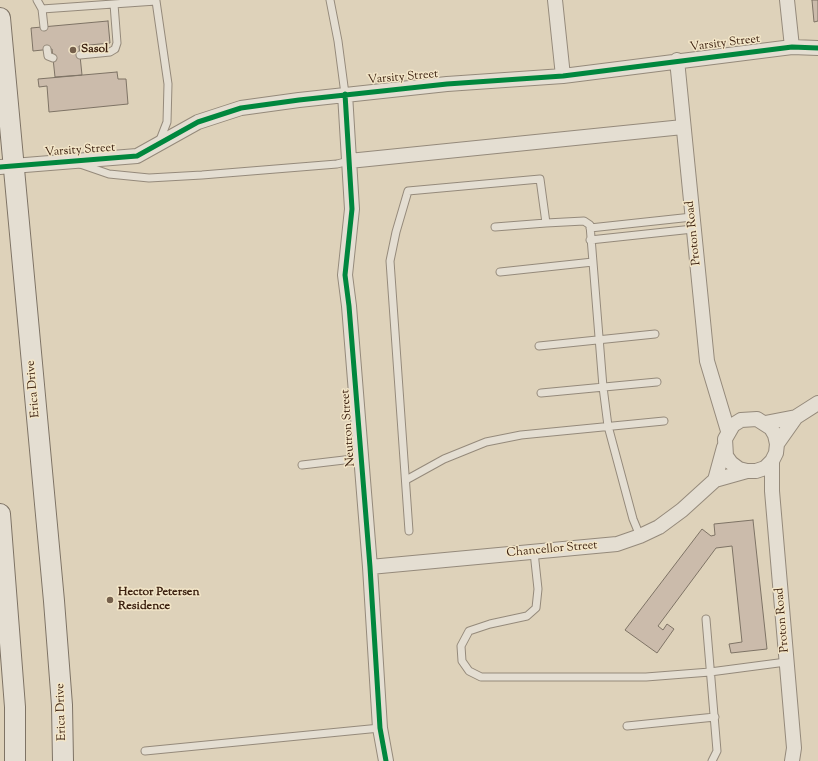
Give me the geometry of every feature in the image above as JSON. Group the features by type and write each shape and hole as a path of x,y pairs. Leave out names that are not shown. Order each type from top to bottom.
{"main road":[{"name":"Erica Drive","path":"0,18 7,166 59,660 62,705 63,761"},
{"path":"0,514 11,640 16,731 20,761"},
{"path":"15,761 16,731"}],"street":[{"path":"555,0 563,76"},
{"path":"787,0 792,47"},
{"name":"Varsity Street","path":"7,166 137,156 156,147 198,122 241,108 345,94 563,76 677,60 792,47 818,48"},
{"name":"Proton Road","path":"677,60 707,362 728,431"},
{"name":"Neutron Street","path":"345,94 352,209 345,275 349,306 370,567 380,728 386,761"},
{"path":"349,161 683,127"},
{"path":"777,444 796,417 818,403"},
{"path":"720,404 749,418 765,422 771,428 777,444 776,454 765,468 752,471 739,469 731,463 726,456 724,447 728,431 737,422 749,418"},
{"path":"765,422 796,417"},
{"name":"Chancellor Street","path":"714,480 724,447"},
{"name":"Proton Road","path":"772,461 772,491 795,757"},
{"path":"752,471 772,491"},
{"name":"Chancellor Street","path":"370,567 617,544 640,536 659,527 682,510 714,480 752,471"}],"lane":[{"path":"37,0 42,9 44,27"},
{"path":"330,0 338,41 345,94"},
{"path":"42,9 156,1 168,92 167,122 164,134 156,147"},
{"path":"80,55 110,52 115,49 117,43 114,4"},
{"path":"47,49 48,56 53,58"},
{"path":"74,161 109,174 149,178 337,164 349,161"},
{"path":"409,531 390,261 396,232 408,191 540,179 546,223"},
{"path":"495,227 584,221 590,225 598,340 608,426 633,519 640,536"},
{"path":"590,228 693,223"},
{"path":"590,240 693,223"},
{"path":"500,272 593,262"},
{"path":"539,346 655,334"},
{"path":"541,394 657,382"},
{"path":"406,480 444,459 486,442 521,435 664,421"},
{"path":"302,465 361,458"},
{"path":"534,552 538,589 536,608 527,616 490,624 469,631 461,646 462,661 469,671 481,676 646,677 710,672 786,662"},
{"path":"706,619 717,751 712,761"},
{"path":"627,726 715,717"},
{"path":"145,751 380,728"}],"building":[{"path":"812,0 818,0 818,21 814,22"},
{"path":"108,21 110,43 79,46 82,75 55,77 52,49 33,51 31,28"},
{"path":"117,72 118,79 126,79 128,104 49,112 47,86 39,87 38,79"},
{"path":"753,520 767,649 731,653 729,644 742,642 732,546 716,548 658,626 663,630 667,624 674,629 657,653 625,630 702,529 711,536 715,535 714,524"}],"cycle path":[{"path":"0,167 137,156 198,122 241,108 299,100 447,84 563,76 792,47 818,48"},
{"path":"345,94 352,209 345,275 349,306 370,567 380,728 386,761"}],"place":[{"name":"Sasol","path":"73,50"},
{"name":"Hector Petersen Residence","path":"110,600"}]}
